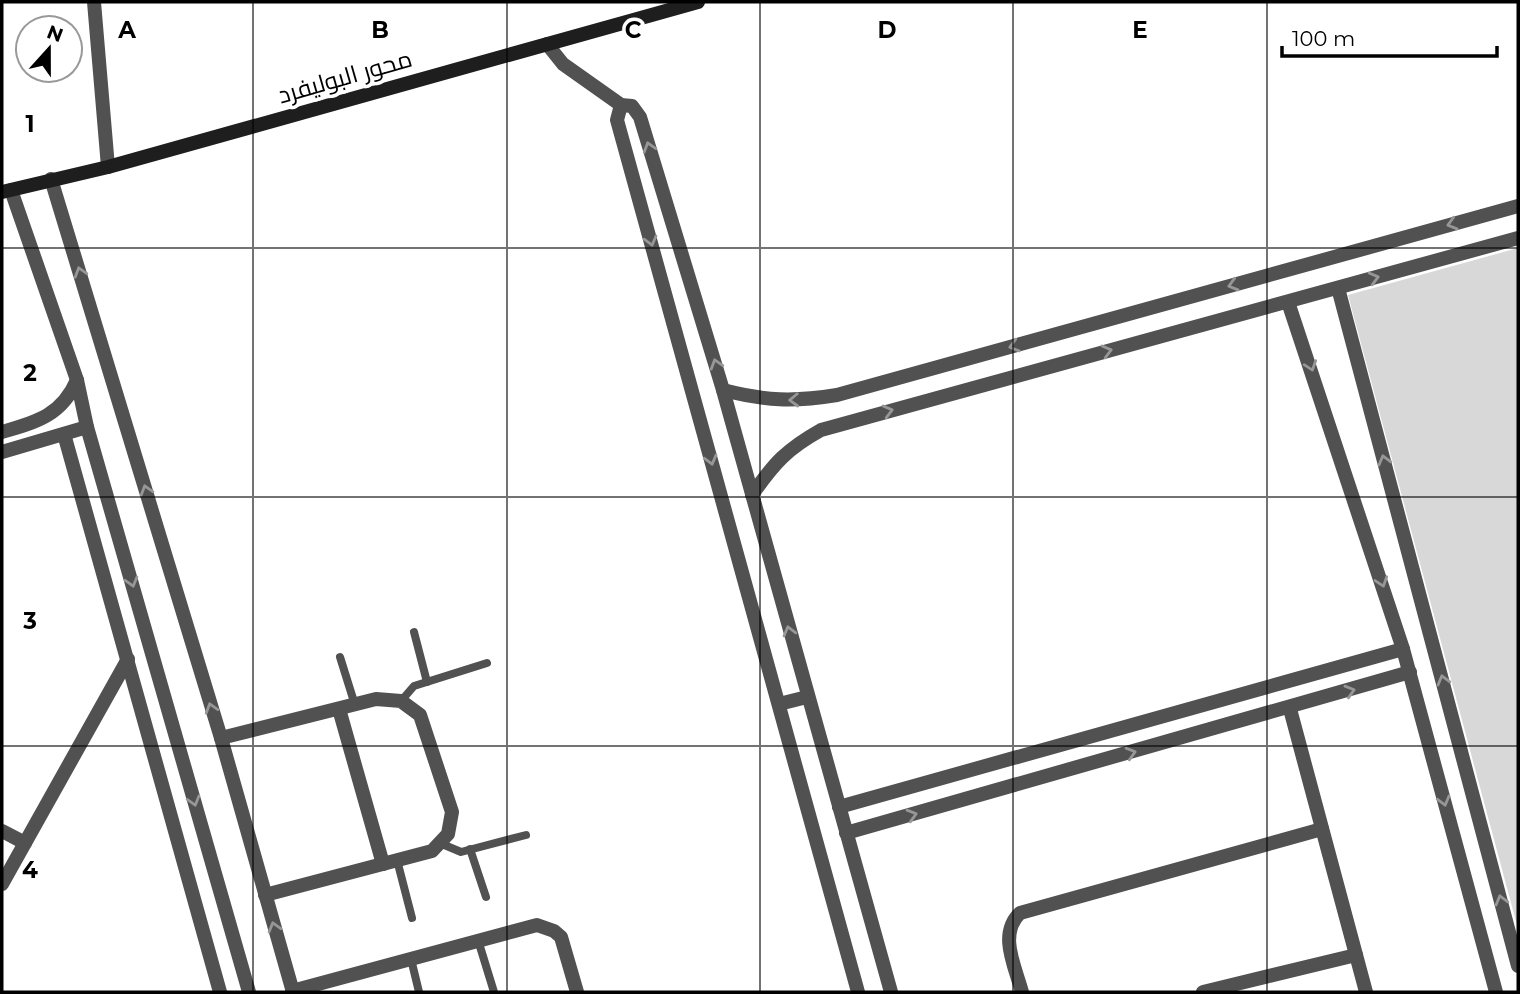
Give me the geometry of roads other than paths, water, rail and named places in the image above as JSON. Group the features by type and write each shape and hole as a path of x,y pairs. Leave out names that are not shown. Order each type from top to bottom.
{"street":[{"path":"94,2 108,167"},
{"name":"محور البوليفرد","path":"6,191 108,167 698,2"},
{"path":"547,44 563,64 621,105 632,106 640,117 723,390 891,992"},
{"path":"621,105 617,120 858,992"},
{"path":"51,179 221,738 292,992 537,925 554,931 565,946 577,992"},
{"path":"6,191 77,380 87,427 249,992"},
{"path":"723,390 761,400 796,401 836,395 1518,206"},
{"path":"752,495 773,464 792,446 821,430 1518,238"},
{"path":"1338,288 1518,966"},
{"path":"1288,302 1404,649 1496,992"},
{"path":"2,432 45,419 70,396 77,380"},
{"path":"2,452 87,427"},
{"path":"64,434 220,992"},
{"path":"839,807 1404,649"},
{"path":"2,884 128,659"},
{"path":"846,833 1410,673"},
{"path":"779,704 807,697"},
{"path":"221,738 376,699 401,701 420,715 452,812 452,824 442,844 432,851 265,895"},
{"path":"339,709 390,862"},
{"path":"1290,709 1366,992"},
{"path":"1023,992 1007,933 1011,922 1020,913 1322,829"},
{"path":"2,831 25,843"},
{"path":"1203,992 1356,955"}],"lane":[{"path":"414,632 427,682"},
{"path":"340,657 355,705"},
{"path":"401,701 408,690 487,663"},
{"path":"442,844 454,851 526,835"},
{"path":"470,849 486,897"},
{"path":"390,862 412,918"},
{"path":"478,940 494,992"},
{"path":"411,959 419,992"}]}
